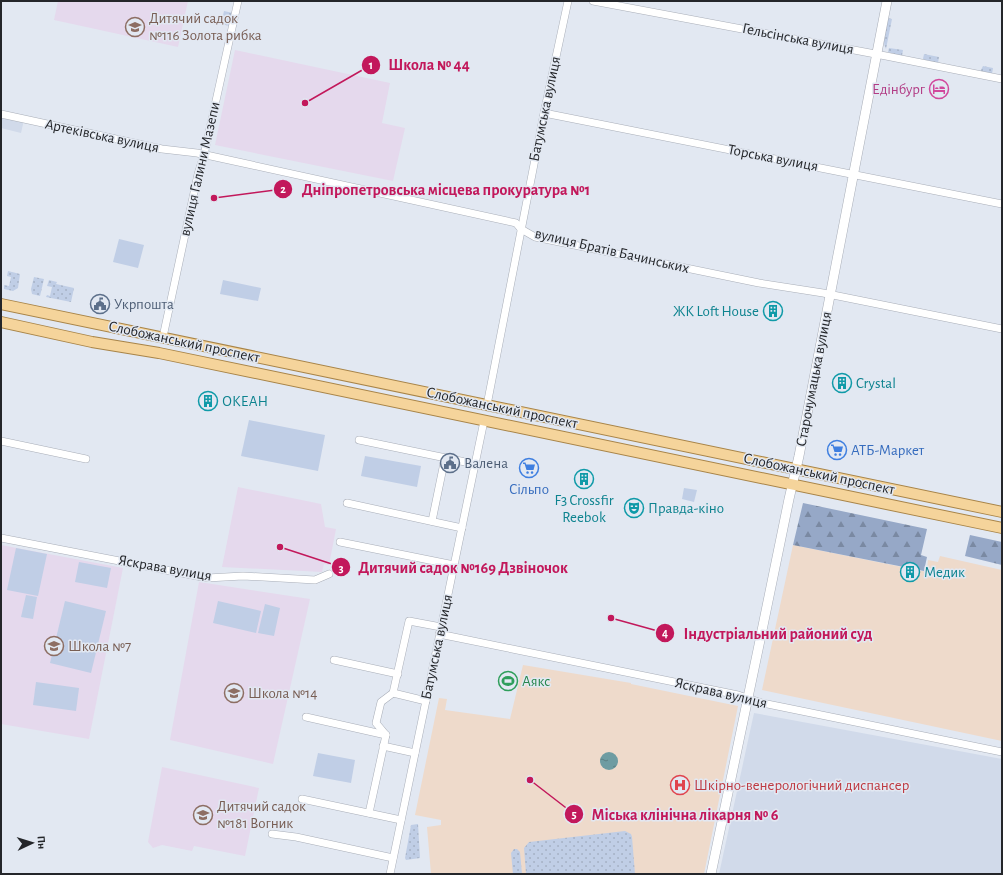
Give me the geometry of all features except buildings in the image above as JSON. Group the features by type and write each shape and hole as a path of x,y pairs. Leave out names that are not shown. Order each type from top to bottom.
{"main road":[{"name":"Слобожанський проспект","path":"1,304 1002,512"},
{"name":"Слобожанський проспект","path":"1,322 92,342 159,353 1002,528"}],"street":[{"name":"вулиця Галини Мазепи","path":"163,337 196,181 204,155 238,1"},
{"name":"Батумська вулиця","path":"487,405 544,113 568,1"},
{"name":"Гельсінська вулиця","path":"593,1 1002,79"},
{"name":"Старочумацька вулиця","path":"711,874 793,484 887,1"},
{"name":"Торська вулиця","path":"544,113 853,173 1002,204"},
{"name":"Артеківська вулиця","path":"1,114 162,148 204,155"},
{"name":"вулиця Братів Бачинських","path":"204,155 516,222 521,229 535,237 751,281 831,295 1002,329"},
{"name":"Батумська вулиця","path":"390,874 484,421"},
{"path":"359,440 475,464"},
{"path":"1,441 86,458"},
{"path":"432,521 445,458"},
{"path":"347,503 462,528"},
{"name":"Яскрава вулиця","path":"1,538 207,578 242,576 315,580 329,574"},
{"path":"340,542 454,565"},
{"name":"Яскрава вулиця","path":"398,674 409,621 440,631 730,693 748,699 857,723 1002,752"},
{"path":"334,660 398,674 393,693 381,702 376,724 386,735"},
{"path":"393,693 426,701"},
{"path":"306,717 386,735"},
{"path":"369,813 386,735"},
{"path":"383,746 415,753"},
{"path":"302,799 401,820"},
{"path":"272,834 296,837 393,858"}],"shaded area":[{"name":"Дитячий садок №116 Золота рибка","path":"58,1 188,1 178,47 54,20"},
{"path":"224,11 233,13 230,26 221,24"},
{"path":"888,18 892,19 886,49 884,38"},
{"path":"889,48 903,50 902,56 888,52"},
{"path":"235,50 390,83 382,123 405,128 393,181 215,145"},
{"path":"924,54 939,57 938,63 923,59"},
{"path":"983,66 993,68 992,74 980,72"},
{"path":"1,116 24,120 21,133 1,128"},
{"path":"119,239 144,245 138,268 113,262"},
{"path":"8,271 20,274 18,288 13,291 4,289 4,285 9,286 11,277 7,276"},
{"path":"34,277 44,279 40,296 32,294 31,289"},
{"path":"49,280 57,282 56,284 74,288 71,302 46,297 47,295 50,296 52,287 47,286"},
{"path":"223,280 261,288 258,301 220,294"},
{"path":"249,420 325,435 318,471 241,456"},
{"path":"365,456 421,466 417,487 361,476"},
{"path":"238,487 321,504 325,527 336,529 329,565 324,564 322,572 222,567"},
{"path":"684,488 697,490 694,502 682,499"},
{"name":"Школа №7","path":"1,545 123,568 89,739 1,724"},
{"path":"793,545 932,573 933,569 927,567 928,560 938,562 940,556 1002,570 1002,741 762,690"},
{"path":"16,548 47,554 38,596 7,590"},
{"path":"79,562 111,568 107,588 75,582"},
{"name":"Школа №14","path":"199,582 310,599 273,764 170,740"},
{"path":"26,595 37,597 33,619 21,617"},
{"path":"65,601 106,611 91,673 50,663"},
{"path":"218,601 261,611 256,633 213,623"},
{"path":"265,604 280,608 274,636 258,633"},
{"path":"523,665 631,683 738,706 704,874 431,874 427,827 441,825 441,820 415,815 439,698 447,699 445,710 510,719"},
{"path":"36,682 79,688 76,711 33,705"},
{"path":"754,713 1002,759 1002,874 719,874"},
{"path":"318,753 355,760 351,783 313,776"},
{"name":"Дитячий садок №181 Вогник","path":"162,767 259,788 245,856 194,846 192,851 162,845 153,848 148,842"},
{"path":"418,824 420,858 406,860 405,858 411,825"},
{"path":"625,831 631,834 632,837 635,874 526,874 524,848 529,842"},
{"path":"514,849 517,849 520,852 522,874 513,874 511,853"}],"green space":[{"path":"803,503 927,529 921,555 927,557 924,571 793,545"},
{"path":"970,535 1002,542 1002,565 965,556"}],"water":[{"path":"609,752 615,755 618,761 615,767 609,770 603,767 600,761 603,755"}],"place":[{"name":"Дитячий садок №116 Золота рибка","path":"135,27"},
{"name":"Едінбург","path":"939,89"},
{"name":"Школа № 44","path":"305,103"},
{"name":"Дніпропетровська місцева прокуратура №1","path":"214,198"},
{"name":"Укрпошта","path":"100,304"},
{"name":"ЖК Loft House","path":"773,311"},
{"name":"Crystal","path":"842,383"},
{"name":"ОКЕАН","path":"208,401"},
{"name":"АТБ-Маркет","path":"837,450"},
{"name":"Валена","path":"450,463"},
{"name":"Сільпо","path":"529,468"},
{"name":"F3 Crossfir Reebok","path":"584,479"},
{"name":"Правда-кіно","path":"634,508"},
{"name":"Дитячий садок №169 Дзвіночок","path":"280,547"},
{"name":"Медик","path":"910,572"},
{"name":"Індустріальний районий суд","path":"611,618"},
{"name":"Школа №7","path":"54,646"},
{"name":"Аякс","path":"508,681"},
{"name":"Школа №14","path":"234,693"},
{"name":"Міська клінічна лікарня № 6","path":"530,780"},
{"name":"Шкірно-венерологічний диспансер","path":"680,785"},
{"name":"Дитячий садок №181 Вогник","path":"203,815"}]}
